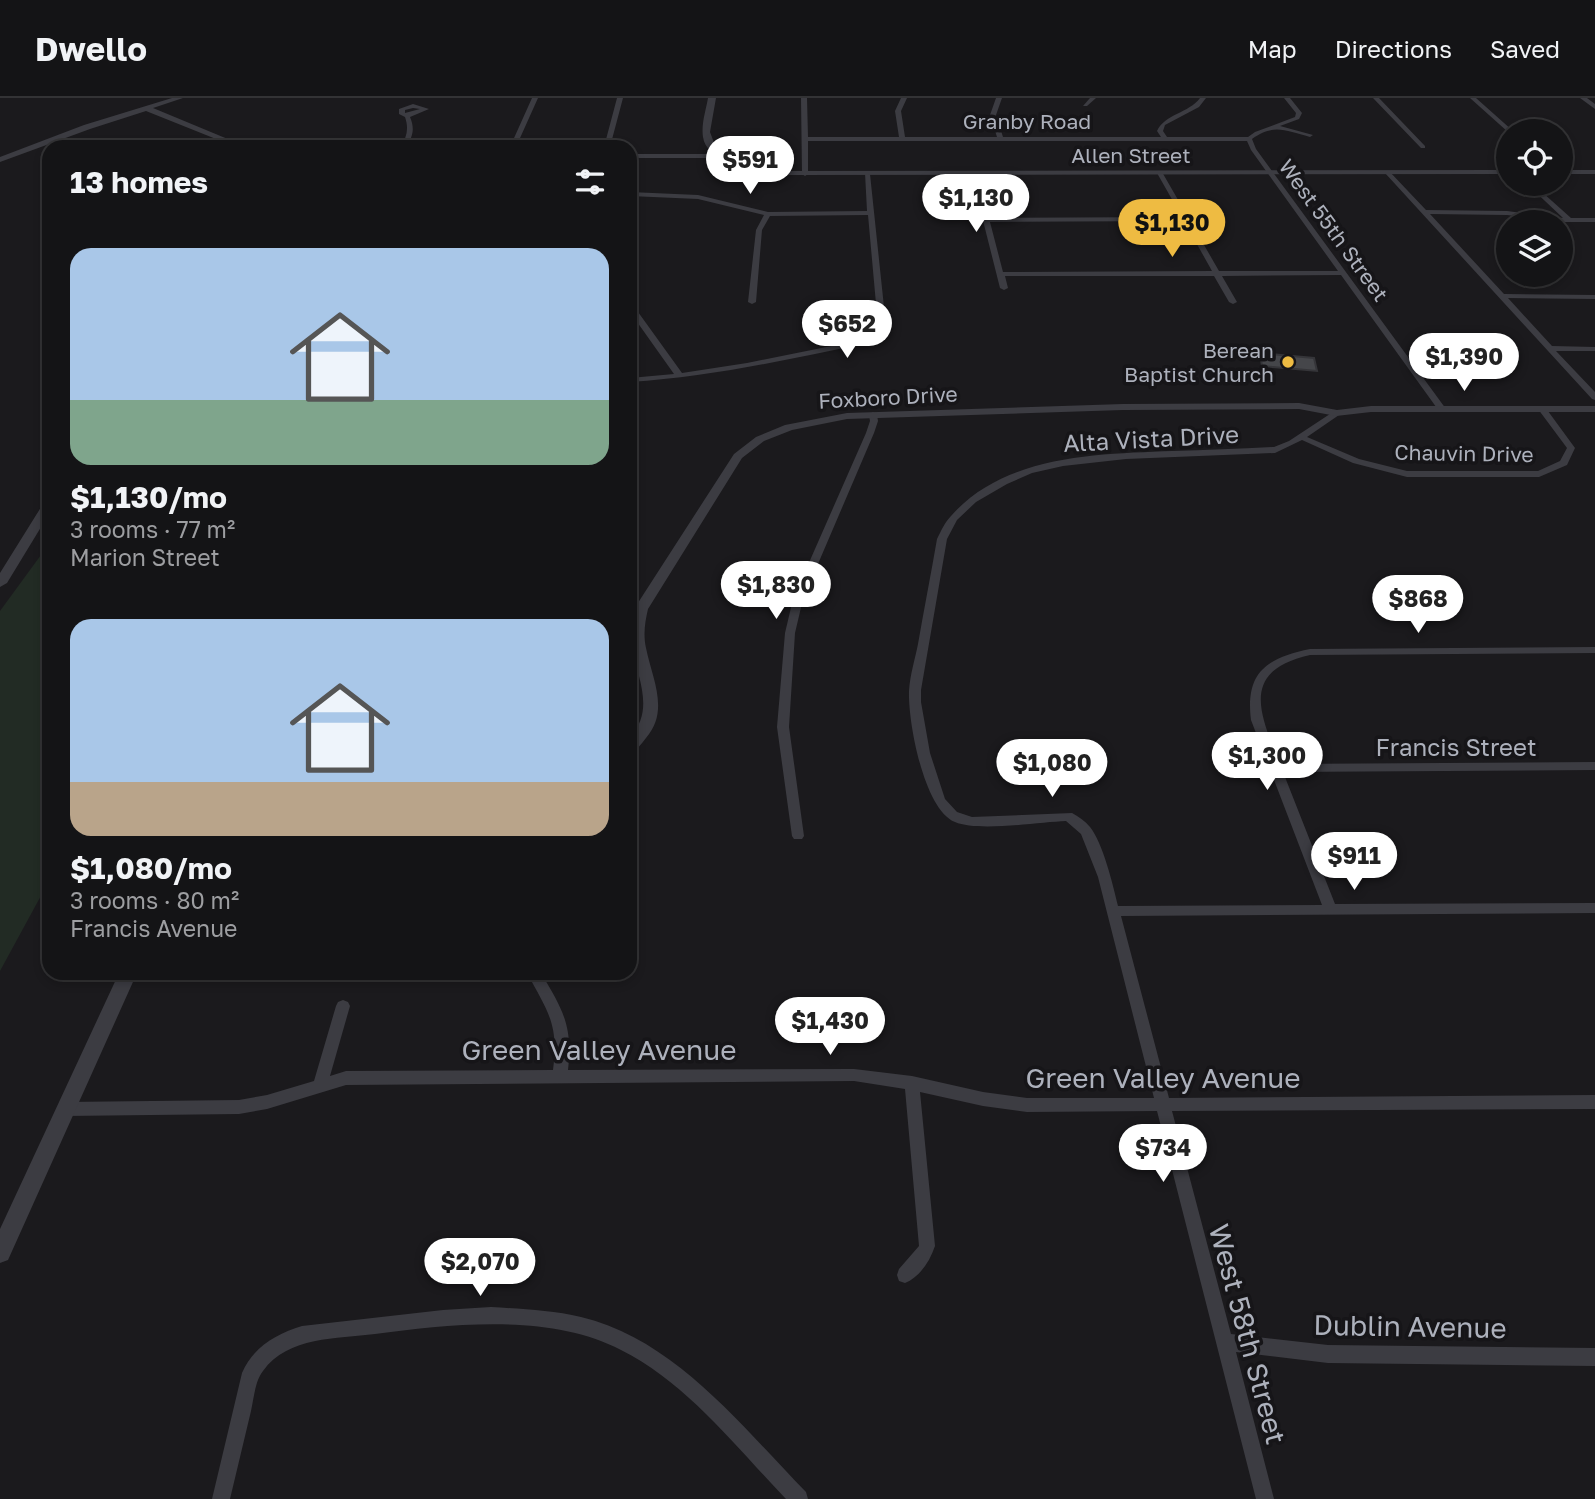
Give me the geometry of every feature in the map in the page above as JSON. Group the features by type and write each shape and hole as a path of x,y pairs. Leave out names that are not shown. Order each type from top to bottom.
{"street":[{"path":"56,140 179,98"},
{"path":"516,140 535,98"},
{"path":"609,140 621,98"},
{"path":"712,98 707,138 711,147 722,156"},
{"path":"804,98 805,174"},
{"path":"902,139 898,111 904,98"},
{"path":"999,98 993,115 1001,139"},
{"path":"1085,105 1093,98"},
{"path":"1164,138 1160,131 1163,124 1202,102 1202,98"},
{"path":"1249,139 1257,133 1291,122 1298,116 1287,98"},
{"path":"1376,98 1423,147"},
{"path":"1473,98 1497,119"},
{"path":"1583,98 1595,107"},
{"path":"146,108 226,140"},
{"path":"407,116 411,127 407,140"},
{"path":"1275,127 1310,135"},
{"name":"Granby Road","path":"805,139 1249,139"},
{"name":"West 55th Street","path":"1249,139 1253,149 1442,409"},
{"path":"0,160 42,145"},
{"name":"Allen Street","path":"637,156 722,156 762,169 805,174 1496,172"},
{"path":"1387,172 1595,397"},
{"path":"1573,172 1595,172"},
{"path":"974,173 1004,288"},
{"path":"1160,173 1233,302"},
{"path":"637,379 680,376 863,342 878,335 882,326 867,174"},
{"path":"637,194 698,197 768,214 871,214"},
{"path":"1543,196 1558,210"},
{"path":"1424,212 1496,212"},
{"path":"752,302 759,230 768,214"},
{"path":"987,220 1186,219"},
{"path":"1573,220 1595,220"},
{"path":"1001,274 1344,273"},
{"path":"1502,296 1595,297"},
{"path":"637,317 680,376"},
{"path":"1550,348 1595,349"},
{"name":"Foxboro Drive","path":"637,627 638,616 738,456 769,434 816,420 873,415 1269,405 1320,408 1336,414 1359,410 1595,409"},
{"name":"Chauvin Drive","path":"1301,437 1356,461 1399,473 1539,474 1564,463 1571,448 1542,409"},
{"name":"Alta Vista Drive","path":"957,819 946,810 940,799 920,737 915,707 918,670 940,547 948,527 961,510 1004,482 1050,465 1126,456 1262,452 1286,446 1336,414"},
{"path":"798,836 783,727 790,632 798,599 861,456 874,421 873,415"},
{"path":"0,583 42,515"},
{"name":"Foxboro Drive","path":"637,642 653,707 637,741"},
{"path":"1330,909 1254,703 1255,689 1262,676 1284,659 1310,652 1595,650"},
{"name":"Francis Street","path":"1276,768 1595,766"},
{"name":"West 58th Street","path":"957,819 976,822 1068,816 1087,832 1113,911 1265,1499"},
{"path":"1113,911 1595,908"},
{"path":"0,1253 125,980"},
{"path":"538,980 562,1022 564,1052 560,1075"},
{"path":"320,1086 343,1006"},
{"name":"Green Valley Avenue","path":"65,1109 239,1107 267,1102 346,1078 560,1075 854,1075 912,1083 993,1102 1027,1105 1595,1102"},
{"path":"905,1275 923,1256 927,1239 912,1083"},
{"path":"221,1499 251,1373 274,1346 302,1335 433,1321 520,1317 564,1321 595,1329 634,1347 666,1368 707,1405 799,1499"},
{"name":"Dublin Avenue","path":"1223,1342 1328,1354 1595,1357"}],"shaded area":[{"path":"42,554 42,894 0,971 0,611"}],"building":[{"name":"Berean Baptist Church","path":"1260,353 1314,358 1317,371 1262,366"}],"place":[{"name":"Berean Baptist Church","path":"1288,362"}]}
